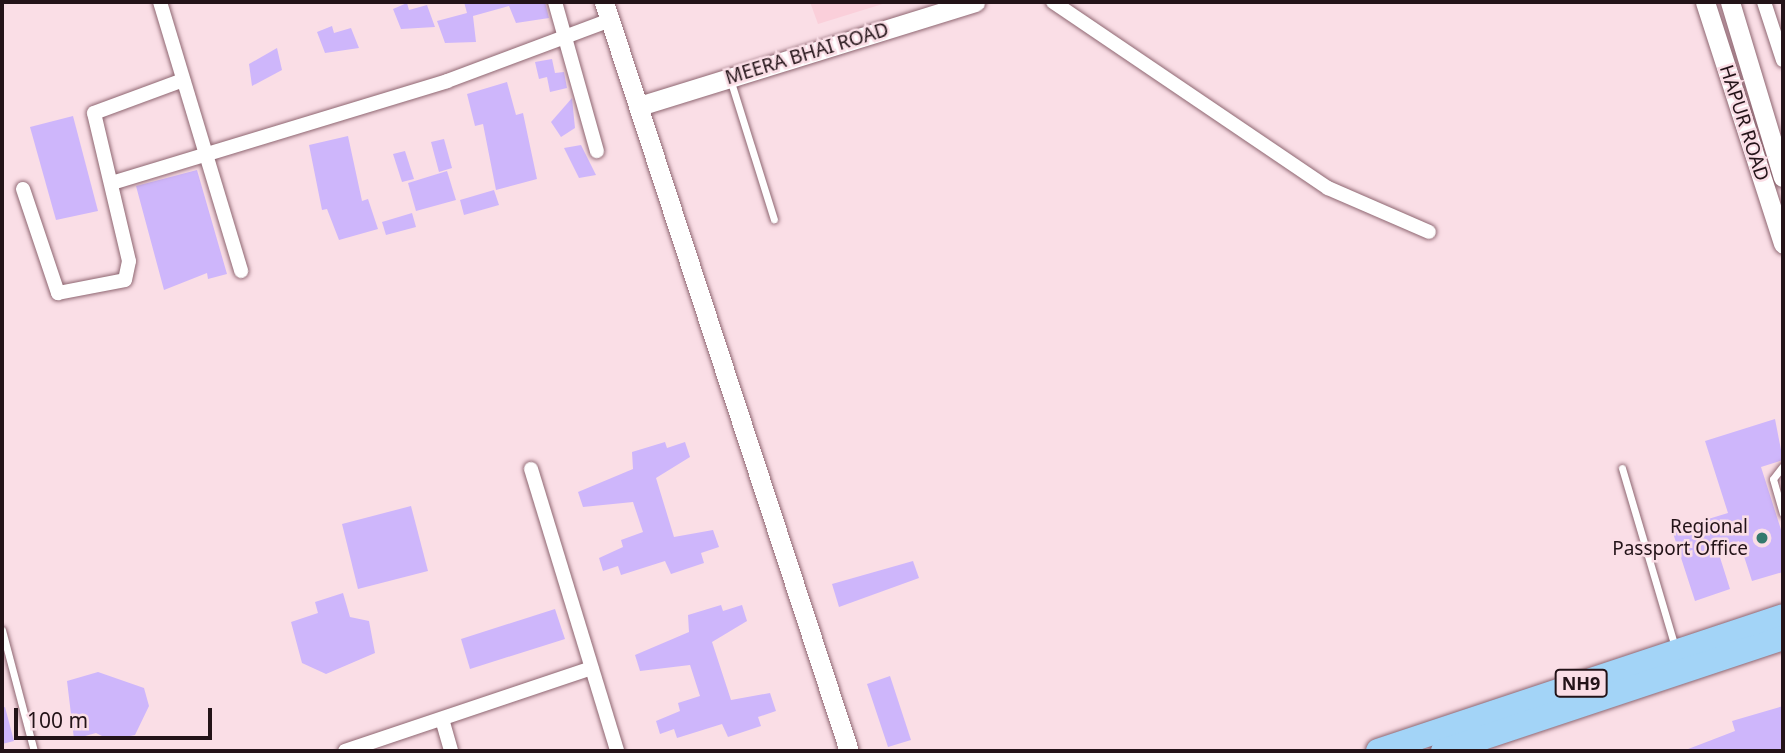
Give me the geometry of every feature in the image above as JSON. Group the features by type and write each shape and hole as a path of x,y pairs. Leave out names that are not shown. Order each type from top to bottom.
{"highway":[{"name":"NH9","path":"1378,751 1783,616"},
{"name":"NH9","path":"1443,751 1783,638"}],"street":[{"path":"160,2 241,271"},
{"path":"555,2 597,151"},
{"name":"MEERA BHAI ROAD","path":"639,106 975,2"},
{"path":"1053,2 1328,188 1429,232"},
{"name":"HAPUR ROAD","path":"1705,2 1783,244"},
{"name":"HAPUR ROAD","path":"1730,2 1783,177"},
{"path":"1764,2 1783,60"},
{"path":"112,183 567,40 607,11 849,751"},
{"path":"23,189 51,284 65,295 120,284 130,275 112,183 94,113 183,80"},
{"path":"531,469 617,751"},
{"path":"345,751 591,668"},
{"path":"442,719 452,751"}],"lane":[{"path":"729,78 774,219"},
{"path":"1783,466 1773,479 1783,514"},
{"path":"1622,468 1676,651"},
{"path":"2,630 34,751"}],"shaded area":[{"path":"810,2 889,2 818,24"}],"building":[{"path":"464,2 545,2 549,18 516,23 509,6 473,16 476,42 445,43 437,21 467,13"},
{"path":"407,3 409,10 427,5 435,27 401,29 393,9"},
{"path":"332,26 334,33 351,28 359,48 325,53 317,32"},
{"path":"277,48 282,70 252,86 249,64"},
{"path":"552,59 555,73 564,72 567,88 550,92 547,77 539,79 535,62"},
{"path":"507,82 516,115 523,113 537,179 496,190 483,124 475,126 467,94"},
{"path":"572,98 575,128 561,137 551,122"},
{"path":"73,116 98,211 56,220 30,127"},
{"path":"348,136 362,201 368,199 378,229 339,240 327,209 322,210 309,145"},
{"path":"444,139 452,168 439,172 431,142"},
{"path":"581,145 596,175 579,178 564,148"},
{"path":"405,151 414,179 402,182 393,154"},
{"path":"197,170 227,274 208,279 207,273 164,290 136,186"},
{"path":"447,171 456,200 416,211 408,183"},
{"path":"494,190 499,205 464,215 460,200"},
{"path":"412,213 416,227 386,235 382,222"},
{"path":"1775,419 1783,460 1761,467 1783,536 1783,572 1752,581 1739,541 1717,548 1730,589 1695,601 1672,530 1728,513 1705,441"},
{"path":"665,442 667,448 685,442 690,457 656,478 674,537 713,530 719,547 701,553 704,563 671,574 665,561 621,575 618,566 603,571 599,558 623,547 621,540 643,532 633,502 583,507 578,492 633,469 632,452"},
{"path":"411,506 428,571 358,589 342,524"},
{"path":"913,561 919,578 839,607 832,584"},
{"path":"343,593 350,617 369,621 375,653 326,674 302,663 291,622 318,613 315,602"},
{"path":"721,605 723,611 742,605 747,621 712,642 731,700 770,693 776,711 758,717 761,726 728,737 722,724 677,738 674,729 660,734 656,721 680,711 678,703 700,696 690,665 640,671 635,655 689,632 688,615"},
{"path":"555,609 565,639 470,669 461,639"},
{"path":"98,672 144,688 149,706 135,735 110,740 96,733 74,739 67,681"},
{"path":"890,676 911,740 888,747 867,684"},
{"path":"1783,706 1783,751 1683,751 1735,731 1732,721"},
{"path":"5,707 14,741 2,744 2,708"}],"place":[{"name":"Regional Passport Office","path":"1762,538"}]}
